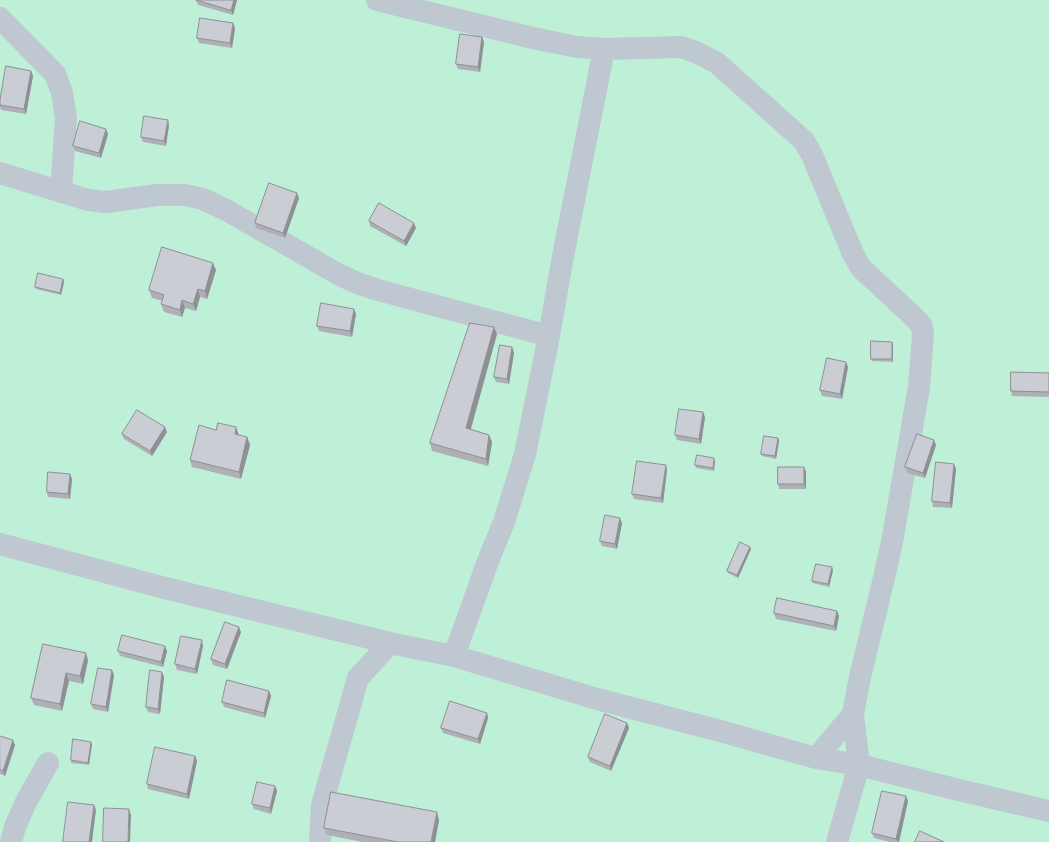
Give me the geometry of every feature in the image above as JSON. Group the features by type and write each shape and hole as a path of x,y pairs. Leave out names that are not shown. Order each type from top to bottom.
{"street":[{"path":"377,0 533,38 577,47 604,49 681,47 696,52 717,63 804,141 812,154 853,254 861,268 917,320 922,327 923,334 919,387 892,542 860,677 853,714 859,765 837,842"},
{"path":"0,18 55,74 62,93 66,118 61,192"},
{"path":"454,656 488,561 504,522 525,454 604,49"},
{"path":"0,173 88,200 106,202 157,194 185,195 203,199 226,210 338,274 358,283 378,290 549,336"},
{"path":"0,544 165,588 454,656 597,699 816,758 859,765 1049,811"},
{"path":"320,842 322,805 358,678 390,642"},
{"path":"816,758 853,714"},
{"path":"11,842 15,827 26,802 48,763"}],"green space":[{"path":"0,0 1049,0 1049,842 0,842"}],"building":[{"path":"196,0 234,0 231,10"},
{"path":"200,18 233,23 230,43 197,38"},
{"path":"460,34 482,37 478,67 456,64"},
{"path":"6,66 31,71 24,109 0,105"},
{"path":"144,116 168,120 164,141 141,137"},
{"path":"80,121 106,129 99,153 73,146"},
{"path":"269,183 297,193 283,233 255,223"},
{"path":"379,203 414,223 404,241 369,221"},
{"path":"162,247 213,263 205,291 198,289 193,304 182,300 180,310 161,304 164,295 149,290"},
{"path":"38,273 63,279 60,293 35,287"},
{"path":"321,303 354,309 350,331 317,326"},
{"path":"470,323 494,327 466,428 489,435 486,459 430,443"},
{"path":"871,341 892,342 892,359 871,359"},
{"path":"500,345 512,347 507,379 494,377"},
{"path":"827,358 846,362 840,394 820,390"},
{"path":"1011,372 1049,373 1049,392 1011,391"},
{"path":"679,409 703,412 699,439 675,435"},
{"path":"137,410 165,427 150,451 122,434"},
{"path":"218,423 236,427 235,434 247,437 239,472 190,460 199,425 216,430"},
{"path":"917,434 934,440 923,473 905,467"},
{"path":"764,436 778,438 775,456 761,454"},
{"path":"697,455 714,458 713,468 695,465"},
{"path":"637,461 666,465 661,498 632,494"},
{"path":"936,462 954,464 950,503 932,501"},
{"path":"778,467 804,467 804,484 778,484"},
{"path":"48,472 70,474 68,494 47,492"},
{"path":"605,515 620,518 615,544 600,541"},
{"path":"740,542 750,547 737,575 727,571"},
{"path":"816,564 832,567 828,584 812,581"},
{"path":"777,598 837,611 834,626 774,613"},
{"path":"225,622 239,627 225,664 211,659"},
{"path":"122,635 165,646 161,662 118,651"},
{"path":"181,636 202,640 195,669 175,664"},
{"path":"43,644 86,653 80,676 66,673 60,704 31,698"},
{"path":"98,668 112,670 106,707 91,704"},
{"path":"150,670 162,672 158,709 146,707"},
{"path":"227,680 269,691 264,713 222,702"},
{"path":"450,701 487,713 478,739 441,728"},
{"path":"605,714 627,723 610,766 588,757"},
{"path":"0,736 13,740 3,771 0,769"},
{"path":"73,739 91,742 88,763 71,760"},
{"path":"155,747 195,756 187,794 147,784"},
{"path":"257,782 275,786 270,808 252,804"},
{"path":"882,791 906,796 896,839 872,833"},
{"path":"331,792 437,812 431,842 398,842 324,828"},
{"path":"68,802 94,805 89,842 63,842"},
{"path":"104,808 129,809 128,842 103,842"},
{"path":"920,831 944,842 915,842"}]}
